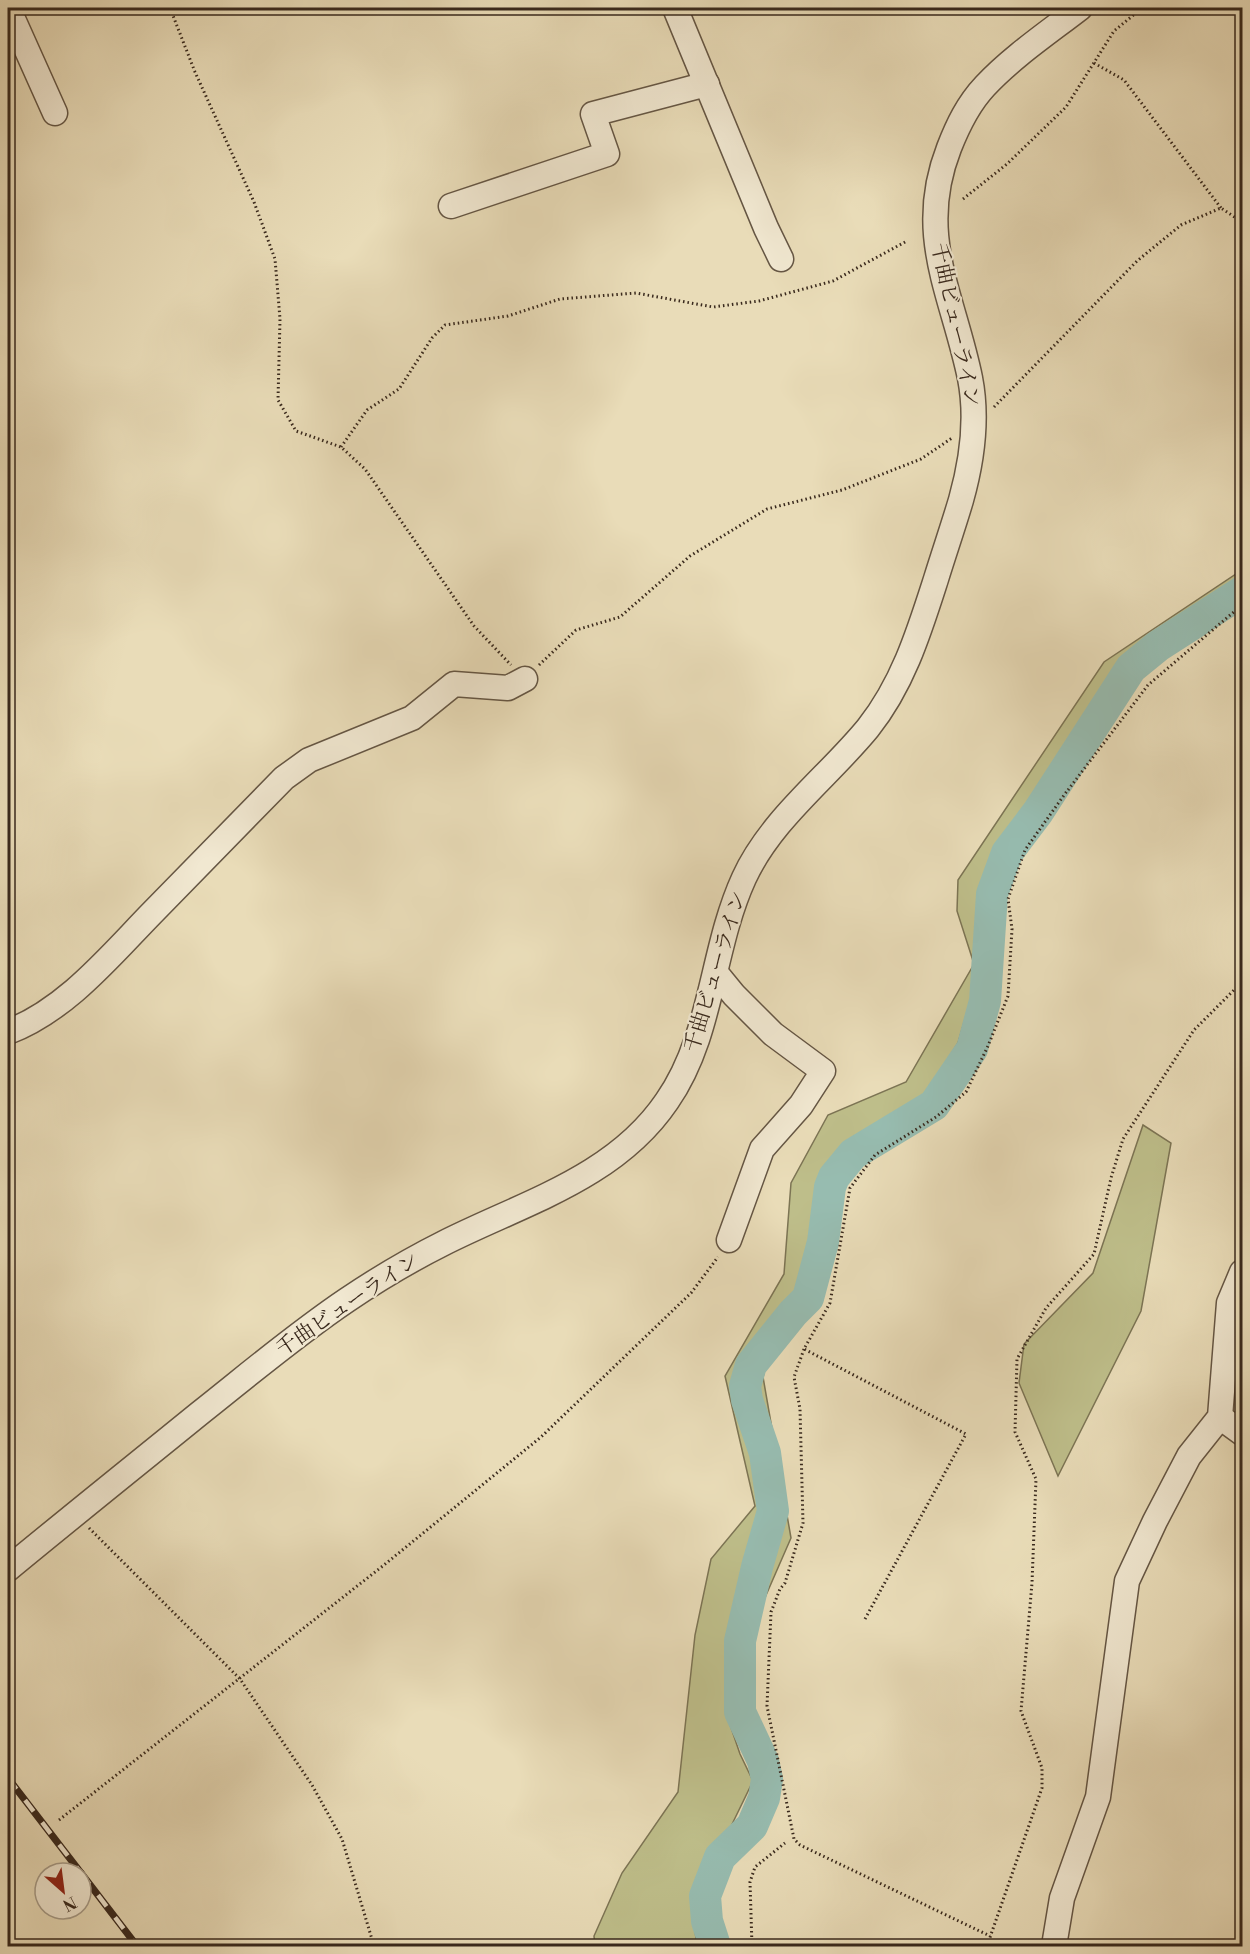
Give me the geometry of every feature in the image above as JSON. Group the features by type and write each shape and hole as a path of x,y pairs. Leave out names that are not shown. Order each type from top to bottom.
{"street":[{"path":"8,8 55,113"},
{"path":"675,8 781,259"},
{"name":"千曲ビューライン","path":"8,1569 282,1347 343,1303 391,1271 436,1247 574,1182 612,1159 666,1103 689,1064 704,1020 731,913 744,879 759,852 783,822 866,730 885,705 918,637 961,498 974,423 970,381 936,249 934,202 939,173 966,111 986,85 1034,43 1080,8"},
{"path":"451,206 607,154 593,114 707,84"},
{"path":"8,1032 53,1008 98,968 284,778 309,760 412,718 454,684 508,688 525,679"},
{"path":"716,973 734,995 773,1034 823,1071 801,1105 762,1149 729,1240"},
{"path":"1054,1947 1062,1898 1098,1797 1127,1581 1189,1456 1220,1416 1229,1303 1242,1272"},
{"path":"1220,1416 1242,1433"}],"path":[{"path":"170,8 195,72 254,202 275,259 280,319 278,400 296,431 341,447 365,469 474,626 525,679 576,630 620,617 690,556 767,509 842,490 921,459 974,423 1005,397 1137,261 1181,225 1221,208"},
{"path":"963,199 1007,164 1066,107 1114,31 1142,8"},
{"path":"1094,63 1124,80 1221,208 1242,222"},
{"path":"341,447 366,410 399,389 432,338 445,325 508,316 560,299 636,293 713,307 759,301 833,281 907,241"},
{"path":"990,1936 800,1845 794,1839 767,1706 771,1612 780,1589 785,1583 802,1523 800,1409 794,1377 804,1349 830,1304 850,1188 874,1155 936,1117 966,1092 988,1046 1008,996 1012,929 1008,898 1025,850 1067,791 1148,686 1242,605"},
{"path":"1066,796 1067,791"},
{"path":"987,1947 1042,1788 1042,1768 1021,1711 1032,1583 1036,1479 1016,1432 1017,1359 1046,1308 1094,1254 1111,1178 1123,1139 1194,1030 1242,982"},
{"path":"59,1820 384,1565 541,1437 691,1293 729,1240"},
{"path":"804,1349 966,1434 865,1619"},
{"path":"75,1514 240,1678 312,1785 342,1839 374,1947"},
{"path":"752,1947 750,1882 755,1867 784,1843"}],"green space":[{"path":"1242,570 1241,586 1119,673 1000,842 991,931 958,1043 919,1108 876,1133 825,1178 814,1261 804,1290 777,1322 763,1377 791,1538 729,1680 725,1710 740,1754 753,1781 721,1847 694,1923 697,1946 595,1946 594,1936 622,1873 678,1792 695,1635 711,1559 755,1506 725,1376 784,1274 791,1183 828,1115 906,1082 974,964 957,911 958,880 1104,662"},
{"path":"1143,1125 1171,1143 1141,1311 1058,1476 1019,1383 1024,1344 1093,1273"}],"waterway":[{"path":"715,1946 707,1921 705,1896 720,1857 752,1826 764,1798 767,1779 763,1761 740,1712 740,1641 773,1511 765,1453 747,1400 745,1386 751,1365 808,1298 823,1242 830,1187 834,1177 853,1154 934,1105 972,1049 985,1001 992,894 1007,853 1038,812 1131,668 1158,646 1242,592"}],"railway":[{"path":"8,1778 72,1861"},
{"path":"93,1889 137,1946"}]}
